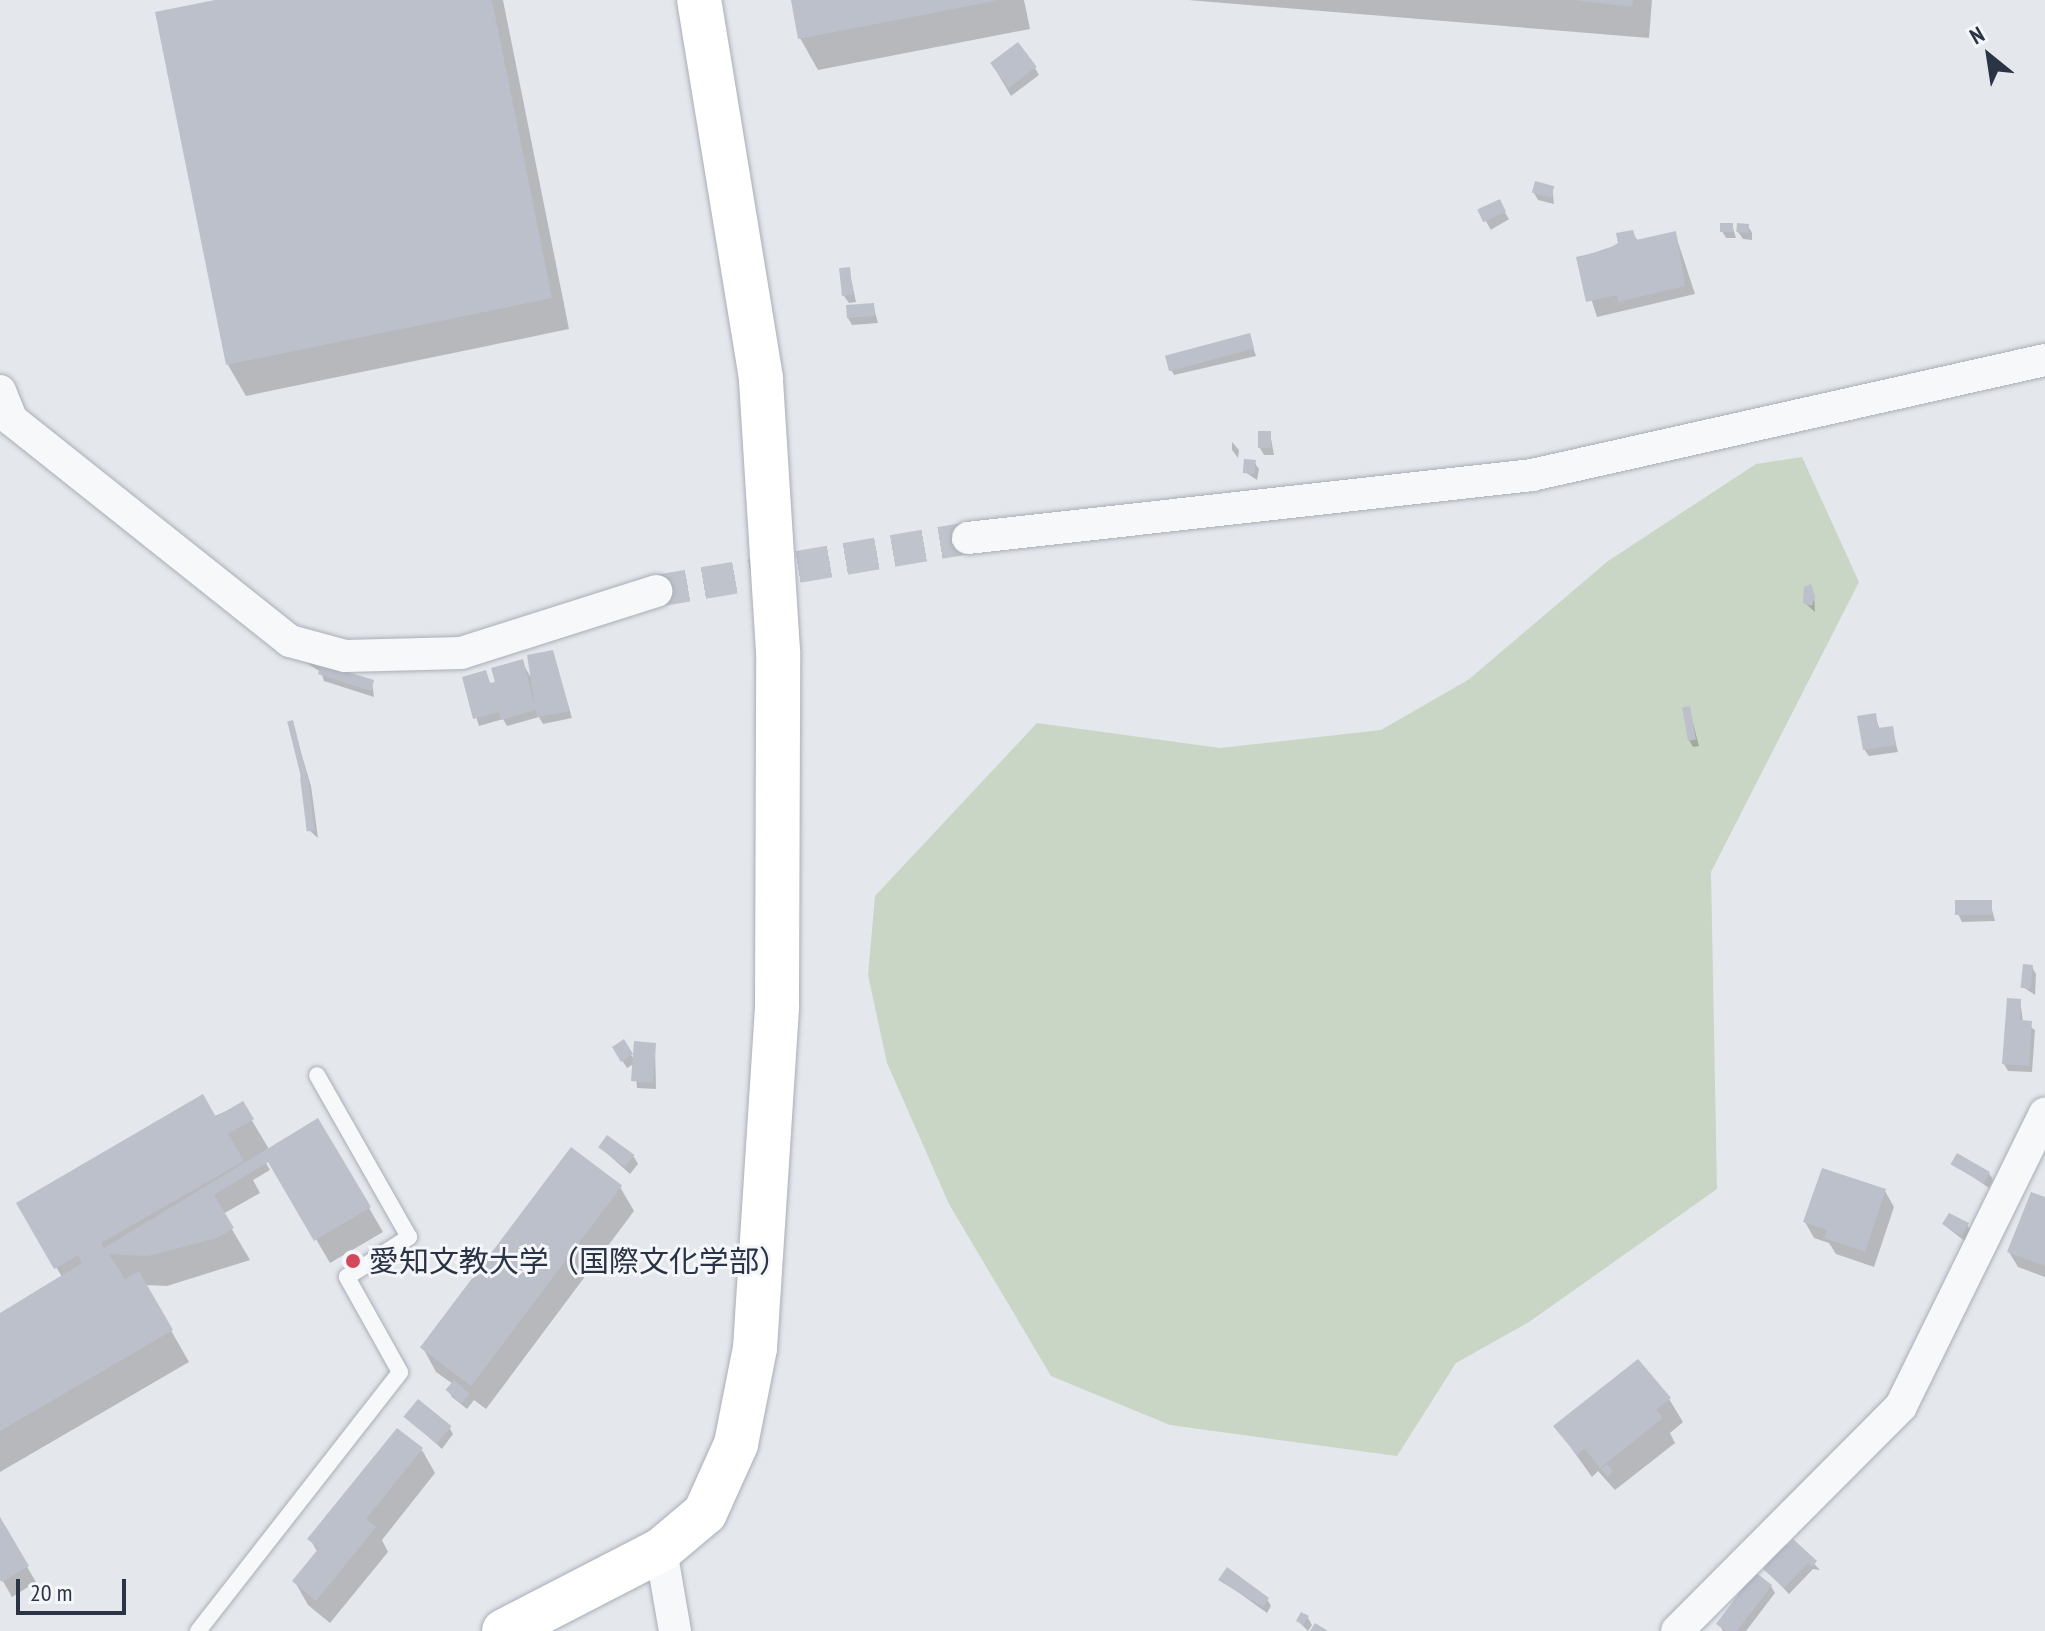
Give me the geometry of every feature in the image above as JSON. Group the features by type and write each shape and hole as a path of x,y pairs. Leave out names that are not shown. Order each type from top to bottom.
{"street":[{"path":"504,1631 661,1550 705,1513 736,1444 755,1348 777,1005 778,651 761,378 699,0"},
{"path":"968,538 1532,475 2045,360"},
{"path":"4,412 290,641 345,656 461,653 656,591"},
{"path":"1677,1631 1901,1406 2045,1113"},
{"path":"661,1550 675,1631"}],"lane":[{"path":"198,1631 400,1372 347,1277 409,1237 317,1075"}],"green space":[{"path":"1802,457 1859,582 1711,872 1717,1189 1529,1322 1456,1363 1397,1456 1170,1425 1051,1376 949,1204 887,1063 868,975 875,896 1037,723 1220,748 1381,730 1468,680 1608,561 1756,464"}],"building":[{"path":"215,0 492,0 552,298 226,365 155,12"},
{"path":"791,0 994,0 995,1 798,39"},
{"path":"1574,0 1633,0 1632,7"},
{"path":"1018,42 1037,67 1009,88 990,63"},
{"path":"1535,181 1554,186 1551,198 1532,193"},
{"path":"1500,199 1506,212 1483,222 1477,210"},
{"path":"1720,223 1733,223 1733,232 1720,232"},
{"path":"1737,223 1749,224 1748,233 1736,232"},
{"path":"1633,230 1636,240 1676,231 1685,286 1618,302 1617,295 1586,302 1576,257 1606,250 1618,243 1616,233"},
{"path":"850,267 853,295 842,296 839,268"},
{"path":"874,303 875,316 847,318 846,305"},
{"path":"1250,333 1254,348 1169,371 1165,356"},
{"path":"1258,431 1271,431 1271,448 1258,448"},
{"path":"1244,459 1256,460 1255,474 1243,473"},
{"path":"1811,584 1815,596 1812,606 1803,603 1804,587"},
{"path":"270,648 374,680 371,691 318,674 320,667"},
{"path":"553,650 570,711 537,717 536,710 501,720 499,712 473,719 462,677 486,670 490,683 495,682 491,668 523,659 535,707 527,655"},
{"path":"1690,706 1696,739 1688,741 1682,707"},
{"path":"1876,713 1878,728 1893,726 1896,745 1863,750 1857,716"},
{"path":"293,720 307,775 301,777 287,721"},
{"path":"308,776 315,831 307,832 300,777"},
{"path":"1955,900 1992,900 1992,915 1955,915"},
{"path":"2023,964 2033,965 2030,989 2020,988"},
{"path":"2007,998 2021,999 2020,1020 2032,1021 2029,1066 2002,1064"},
{"path":"624,1039 633,1054 621,1062 612,1047"},
{"path":"634,1041 656,1043 653,1083 631,1081"},
{"path":"203,1094 216,1117 243,1101 254,1119 228,1134 244,1161 101,1243 104,1248 318,1118 371,1207 314,1241 268,1162 214,1195 234,1228 217,1238 148,1256 109,1254 125,1279 139,1271 173,1330 0,1431 0,1313 82,1263 78,1255 54,1269 16,1203"},
{"path":"607,1135 635,1155 626,1167 598,1147"},
{"path":"571,1147 622,1186 471,1386 420,1347"},
{"path":"1957,1153 1990,1172 1983,1183 1950,1164"},
{"path":"1822,1168 1886,1189 1865,1252 1824,1238 1827,1230 1803,1222"},
{"path":"2031,1192 2045,1197 2045,1266 2007,1252"},
{"path":"1949,1213 1969,1223 1962,1236 1942,1224"},
{"path":"1638,1359 1671,1398 1656,1410 1663,1418 1600,1468 1584,1448 1577,1455 1553,1426"},
{"path":"454,1380 470,1394 461,1404 445,1390"},
{"path":"418,1399 451,1426 437,1444 404,1417"},
{"path":"397,1428 423,1448 366,1519 376,1527 316,1601 292,1581 319,1548 307,1539"},
{"path":"1607,1464 1613,1471 1608,1477 1601,1469"},
{"path":"0,1517 29,1566 2,1582 0,1580"},
{"path":"1793,1539 1817,1561 1812,1567 1808,1563 1784,1588 1763,1569 1785,1541 1788,1545"},
{"path":"1227,1567 1269,1598 1263,1607 1218,1580"},
{"path":"1755,1572 1772,1585 1737,1631 1726,1631 1716,1624"},
{"path":"1301,1612 1309,1616 1303,1625 1296,1621"},
{"path":"1315,1623 1328,1631 1310,1631"}],"tunnel":[{"path":"656,591 968,538"}],"place":[{"name":"愛知文教大学（国際文化学部）","path":"353,1261"}]}
